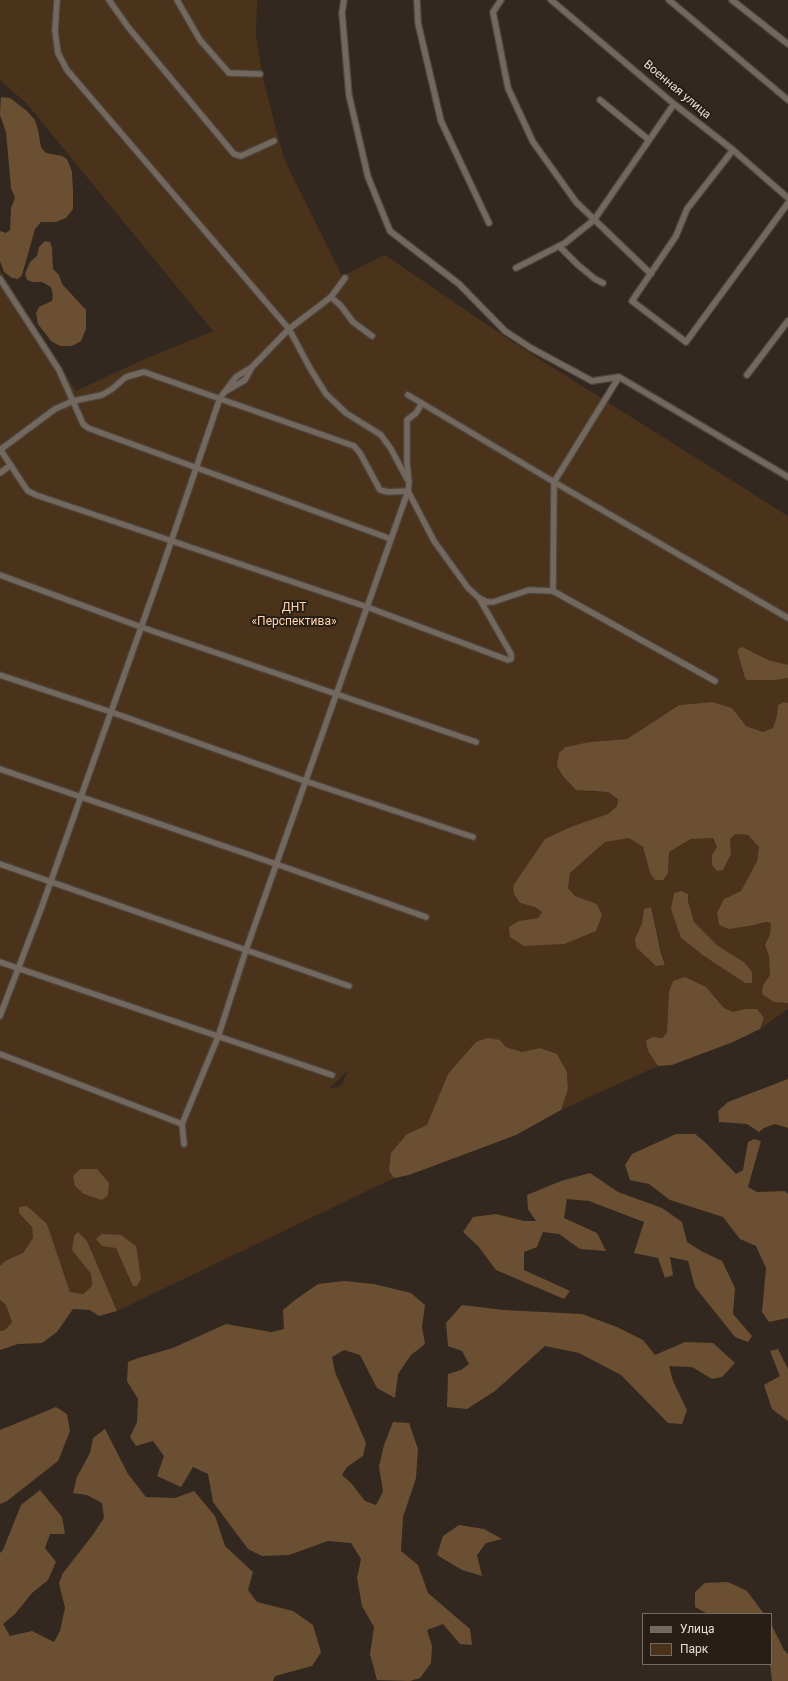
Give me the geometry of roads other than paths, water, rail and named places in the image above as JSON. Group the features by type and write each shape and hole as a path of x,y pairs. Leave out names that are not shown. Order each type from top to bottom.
{"street":[{"path":"56,0 55,31 58,53 67,70 288,328 326,394 346,413 381,435 391,449 409,483"},
{"path":"109,0 128,27 234,154 241,156 274,141"},
{"path":"177,0 200,40 229,73 260,74"},
{"path":"344,0 342,13 349,95 368,177 390,231 458,284 505,331 531,348 592,381 619,377 788,477"},
{"path":"417,0 418,23 442,121 489,223"},
{"path":"501,0 493,12 508,88 533,142 576,202 651,274"},
{"name":"Военная улица","path":"551,0 788,198"},
{"path":"669,0 788,100"},
{"path":"732,0 788,44"},
{"path":"600,100 649,140"},
{"path":"516,268 559,246 594,220 674,104"},
{"path":"732,150 687,209 676,236 632,301 686,342 788,203"},
{"path":"559,246 578,265 602,283"},
{"path":"0,1016 51,882 220,398 236,377 252,367 288,328 331,297 345,278"},
{"path":"0,280 59,370 83,424 88,428 196,469 391,539"},
{"path":"331,297 341,306 353,322 372,336"},
{"path":"747,375 788,322"},
{"path":"408,491 388,492 380,490 360,453 354,446 144,372 126,377 102,395 73,401 55,409 0,450 28,491 36,495 367,607 508,660 511,659 511,654 479,598"},
{"path":"553,590 554,482 619,377"},
{"path":"408,395 788,618"},
{"path":"184,1144 182,1124 218,1037 246,950 408,491 407,420 416,412 422,402"},
{"path":"0,473 11,465"},
{"path":"408,491 434,541 468,588 479,598 487,602 493,602 528,590 553,590 715,681"},
{"path":"0,575 141,627 476,742"},
{"path":"0,675 111,712 305,781 473,837"},
{"path":"0,769 426,917"},
{"path":"0,864 349,986"},
{"path":"0,962 332,1076"},
{"path":"0,1054 182,1124"}],"park label":[{"name":"ДНТ «Перспектива»","path":"294,615"}]}
